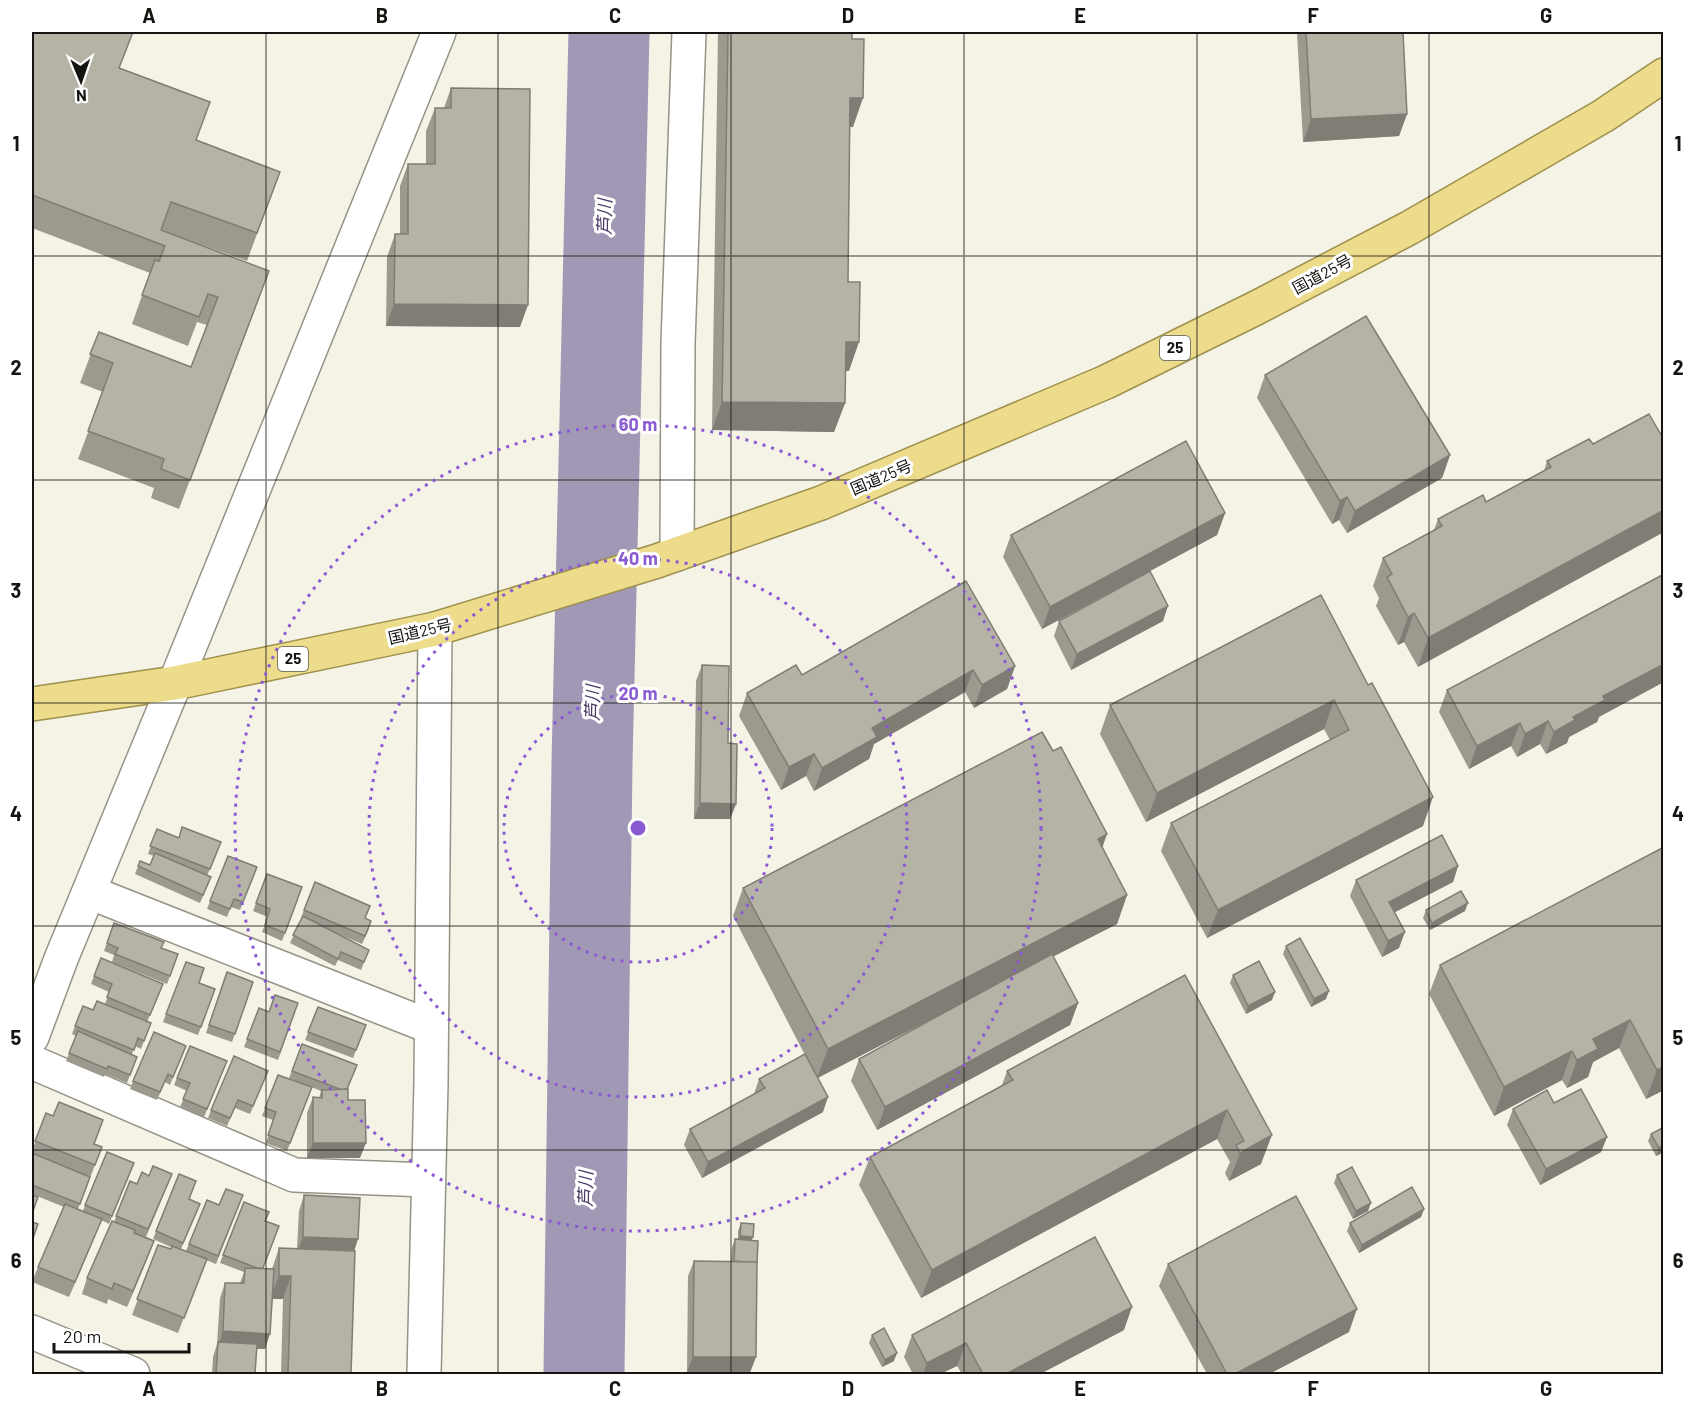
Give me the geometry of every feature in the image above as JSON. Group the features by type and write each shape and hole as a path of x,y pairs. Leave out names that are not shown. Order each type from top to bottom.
{"highway":[{"name":"国道25号","path":"32,704 176,682 435,629 667,557 821,502 1106,382 1256,308 1409,228 1603,116 1664,75"}],"street":[{"path":"32,1037 61,959 176,682 439,32"},
{"path":"667,557 678,343 688,32"},
{"path":"424,1374 429,1180 435,629"},
{"path":"89,892 431,1027"},
{"path":"32,1062 294,1175 429,1180"},
{"path":"32,1332 133,1374"}],"building":[{"path":"32,32 133,32 119,68 210,102 196,140 280,172 257,233 171,202 161,230 269,271 190,480 161,469 164,459 88,431 113,363 90,354 99,332 191,367 218,297 208,294 199,317 142,295 155,260 159,261 165,246 32,195"},
{"path":"728,32 852,32 852,39 864,39 863,98 850,98 848,282 860,282 859,342 846,342 845,403 722,402"},
{"path":"1306,32 1403,32 1407,114 1311,119"},
{"path":"451,88 530,89 528,305 394,304 395,234 408,234 408,164 435,164 435,108 451,108"},
{"path":"1366,316 1450,455 1355,511 1347,497 1340,501 1265,375"},
{"path":"1649,414 1664,440 1664,510 1428,638 1414,613 1408,617 1387,577 1392,574 1383,558 1442,526 1438,519 1483,495 1486,502 1551,467 1547,461 1589,439 1593,444"},
{"path":"1186,441 1225,513 1050,607 1011,535"},
{"path":"1150,571 1168,606 1077,654 1059,621"},
{"path":"1664,574 1664,664 1603,696 1605,700 1573,717 1575,720 1554,732 1548,721 1525,734 1520,723 1477,746 1447,690"},
{"path":"966,581 1015,666 982,685 973,670 872,728 877,737 822,768 814,754 789,767 747,693 796,665 802,675"},
{"path":"1321,595 1368,685 1372,683 1433,797 1218,910 1171,823 1349,730 1334,700 1157,793 1110,705"},
{"path":"702,665 729,666 728,743 737,744 736,804 700,803"},
{"path":"1042,732 1053,751 1061,747 1107,834 1098,839 1127,895 828,1049 743,888"},
{"path":"182,827 221,842 210,869 150,846 157,829 179,838"},
{"path":"1442,835 1458,866 1389,902 1405,932 1388,941 1356,880"},
{"path":"1664,847 1664,1067 1657,1070 1630,1020 1593,1039 1598,1049 1577,1060 1572,1051 1504,1087 1440,965"},
{"path":"155,853 211,877 203,895 138,866 140,861 150,865"},
{"path":"228,856 257,867 243,902 234,899 230,909 210,901"},
{"path":"267,874 302,887 285,933 265,925 270,909 256,903"},
{"path":"315,882 370,906 365,918 371,921 365,936 304,910"},
{"path":"1461,891 1468,903 1432,923 1426,910"},
{"path":"303,916 369,950 364,962 341,952 338,959 293,935"},
{"path":"114,923 164,942 161,948 178,954 170,976 115,954 118,948 107,943"},
{"path":"1300,938 1329,991 1314,999 1286,946"},
{"path":"1052,954 1078,1003 885,1107 859,1059"},
{"path":"101,958 163,984 150,1015 107,997 112,984 94,976"},
{"path":"1259,961 1275,992 1248,1006 1233,975"},
{"path":"186,962 204,968 199,983 215,989 201,1027 166,1014"},
{"path":"227,972 253,982 235,1034 209,1025"},
{"path":"1185,975 1272,1135 1240,1153 1236,1145 1244,1141 1227,1110 932,1270 870,1157 1013,1080 1007,1071"},
{"path":"275,995 298,1003 280,1052 247,1039 259,1008 269,1012"},
{"path":"97,1001 151,1023 144,1041 138,1038 134,1050 75,1026 83,1006 93,1010"},
{"path":"318,1007 366,1025 356,1050 308,1032"},
{"path":"78,1031 137,1057 130,1075 108,1066 107,1069 69,1053"},
{"path":"154,1032 186,1046 173,1077 168,1074 160,1092 133,1081"},
{"path":"302,1044 357,1065 347,1089 342,1090 292,1071"},
{"path":"190,1046 227,1061 207,1109 183,1099 190,1083 177,1078"},
{"path":"805,1054 828,1097 708,1162 690,1129 765,1088 759,1079"},
{"path":"234,1056 268,1071 253,1106 238,1100 230,1118 211,1110"},
{"path":"278,1075 312,1087 290,1143 268,1135 276,1112 265,1108"},
{"path":"348,1089 348,1100 365,1100 366,1143 313,1143 313,1097 322,1098 322,1090"},
{"path":"1581,1089 1607,1137 1546,1169 1513,1109 1547,1090 1554,1103"},
{"path":"59,1102 103,1120 94,1144 102,1147 95,1165 35,1141 46,1113 53,1116"},
{"path":"1664,1127 1664,1145 1659,1148 1651,1134"},
{"path":"107,1152 134,1163 112,1216 85,1205"},
{"path":"32,1153 90,1177 80,1204 32,1185"},
{"path":"153,1166 172,1174 148,1229 116,1216 130,1181 137,1184 142,1172 149,1176"},
{"path":"1352,1167 1371,1203 1356,1211 1337,1175"},
{"path":"179,1174 196,1181 189,1199 200,1204 183,1243 156,1231"},
{"path":"1412,1187 1424,1209 1362,1245 1350,1223"},
{"path":"226,1189 243,1195 218,1256 189,1244 207,1200 219,1205"},
{"path":"32,1195 38,1197 32,1214"},
{"path":"304,1195 360,1198 358,1239 303,1237"},
{"path":"1296,1196 1357,1309 1235,1374 1227,1374 1168,1264"},
{"path":"244,1202 269,1212 265,1221 279,1226 263,1268 257,1268 223,1255"},
{"path":"65,1204 102,1219 75,1282 38,1267"},
{"path":"112,1221 154,1241 133,1291 114,1283 112,1289 87,1278"},
{"path":"32,1222 38,1224 32,1241"},
{"path":"741,1223 754,1224 753,1237 740,1236"},
{"path":"1095,1237 1132,1307 1006,1374 983,1374 966,1343 927,1363 912,1335"},
{"path":"735,1239 758,1241 757,1263 734,1261"},
{"path":"158,1245 171,1249 172,1246 207,1259 184,1318 137,1299"},
{"path":"279,1248 355,1251 351,1374 288,1374 291,1276 279,1276"},
{"path":"694,1261 757,1262 756,1357 693,1357"},
{"path":"245,1268 274,1269 270,1334 223,1331 225,1283 244,1283"},
{"path":"884,1328 897,1353 885,1360 872,1335"},
{"path":"218,1342 257,1344 255,1374 216,1374"}],"waterway":[{"name":"芦川","path":"584,1374 592,763 609,32"}]}
